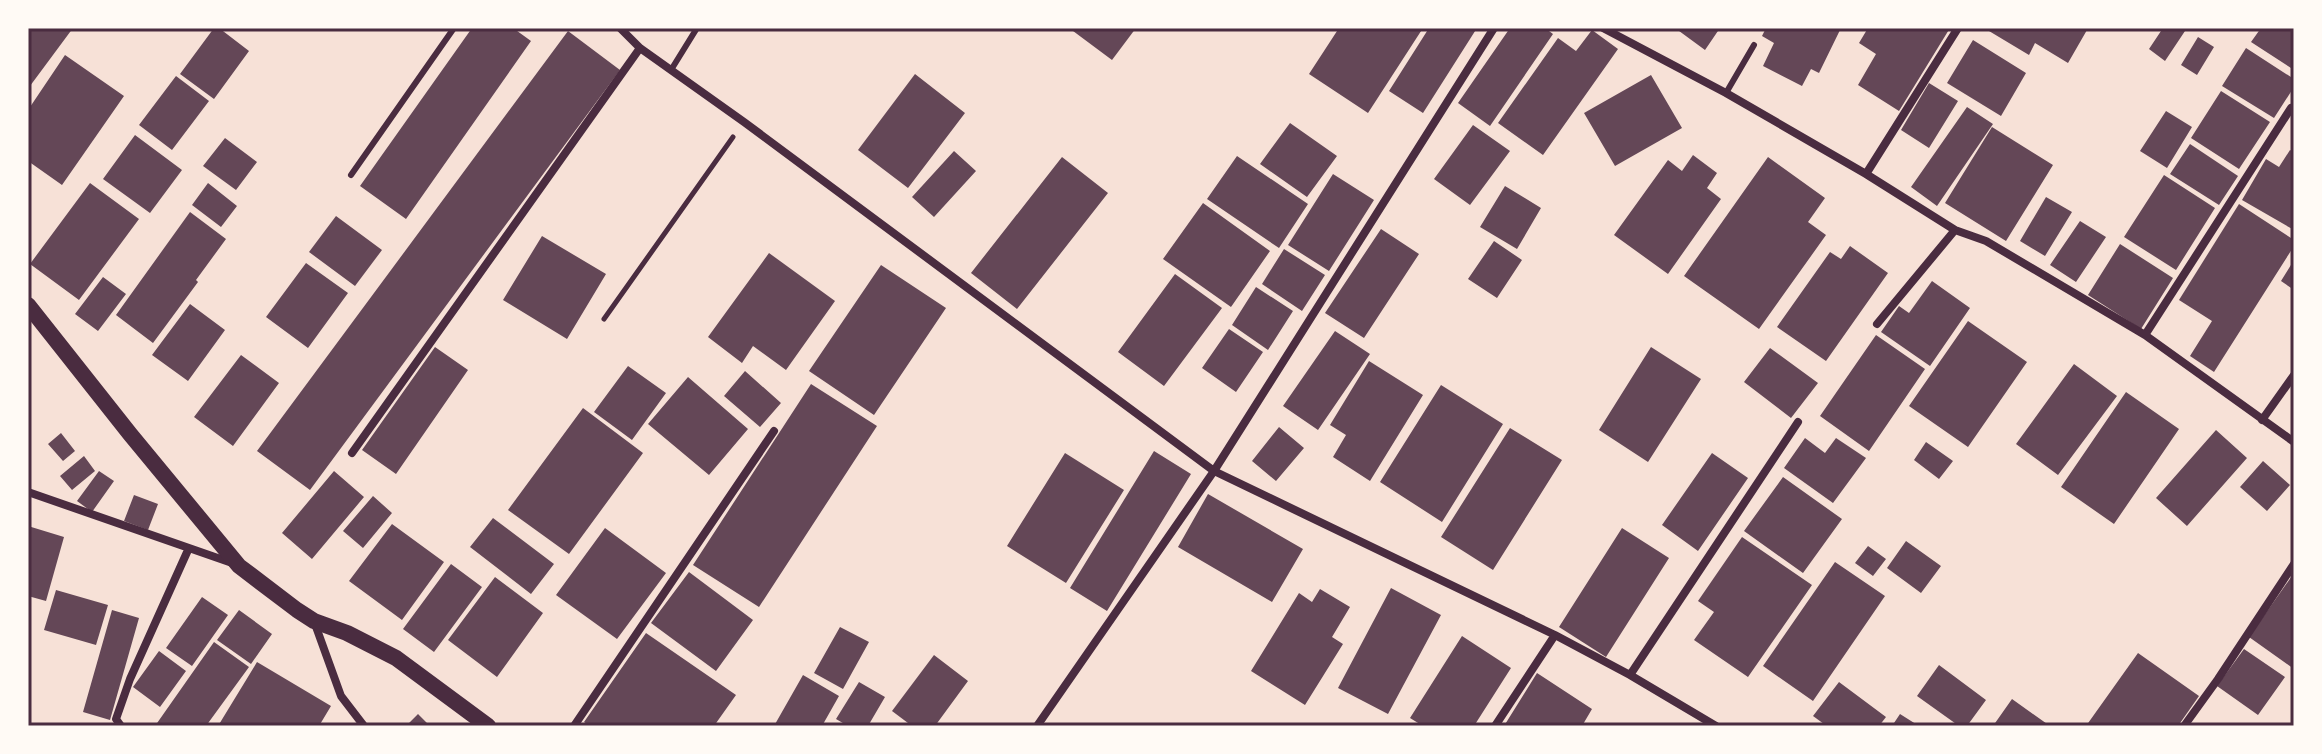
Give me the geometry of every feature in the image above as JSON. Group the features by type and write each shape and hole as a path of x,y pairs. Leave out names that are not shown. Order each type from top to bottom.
{"main road":[{"path":"28,305 239,566 314,621 347,633 396,658 488,726"}],"street":[{"path":"620,28 640,48 1214,471 1555,635 1716,726"},
{"path":"1037,726 1214,471 1494,28"},
{"path":"1603,28 1726,93 1955,230 1986,241 2145,335 2294,442"},
{"path":"1866,174 1958,28"},
{"path":"352,453 640,48"},
{"path":"2145,335 2291,108"},
{"path":"1877,324 1955,230"},
{"path":"2262,420 2294,375"},
{"path":"1630,675 1798,422"},
{"path":"574,726 774,431"},
{"path":"28,492 239,566"},
{"path":"121,726 116,719 130,679 188,550"},
{"path":"2184,726 2294,564"},
{"path":"314,621 341,696 364,726"},
{"path":"1495,726 1555,635"}],"lane":[{"path":"351,175 454,28"},
{"path":"671,70 697,28"},
{"path":"1726,93 1754,45"}],"path":[{"path":"604,319 744,122"}],"building":[{"path":"28,28 73,28 30,86 28,84"},
{"path":"214,28 219,28 249,51 214,99 180,74"},
{"path":"472,28 513,28 531,41 406,219 360,186"},
{"path":"1069,28 1136,28 1112,60"},
{"path":"1339,28 1423,28 1368,113 1309,74"},
{"path":"1429,28 1477,28 1423,113 1389,91"},
{"path":"1510,28 1545,28 1553,34 1490,126 1458,103"},
{"path":"1675,28 1720,28 1705,50"},
{"path":"1766,28 1841,28 1819,73 1811,69 1802,86 1763,66 1774,43 1762,36"},
{"path":"1868,28 1950,28 1899,111 1858,85 1876,54 1859,43"},
{"path":"1984,28 2087,30 2068,63 2035,43 2029,55"},
{"path":"2163,28 2182,28 2185,31 2165,61 2149,49"},
{"path":"2261,28 2294,28 2294,70 2251,42"},
{"path":"1592,30 1618,49 1543,155 1498,123 1558,38 1576,51"},
{"path":"568,31 620,70 310,490 257,451"},
{"path":"2198,37 2214,47 2197,75 2181,65"},
{"path":"1973,40 2026,73 2001,116 1947,83"},
{"path":"2246,48 2294,79 2294,87 2274,118 2222,86"},
{"path":"65,55 124,96 62,185 28,161 28,110"},
{"path":"915,74 965,113 908,188 858,150"},
{"path":"1651,75 1682,128 1615,166 1584,113"},
{"path":"176,76 209,101 172,150 139,125"},
{"path":"1929,83 1958,101 1929,148 1901,130"},
{"path":"2221,91 2270,122 2239,169 2191,138"},
{"path":"1967,107 1993,124 1937,206 1911,187"},
{"path":"2166,111 2192,127 2167,168 2140,151"},
{"path":"1290,123 1337,156 1307,197 1260,164"},
{"path":"1473,125 1510,151 1470,205 1434,179"},
{"path":"1992,127 2053,165 2006,241 1945,203"},
{"path":"135,135 182,170 150,213 103,179"},
{"path":"225,138 257,162 236,190 203,166"},
{"path":"2190,144 2238,176 2219,205 2170,174"},
{"path":"2290,150 2294,152 2294,230 2242,200 2266,159 2279,167"},
{"path":"954,151 976,171 934,217 912,197"},
{"path":"1693,155 1717,173 1707,188 1721,199 1668,274 1614,235 1668,160 1682,171"},
{"path":"1237,156 1308,204 1279,248 1207,199"},
{"path":"1062,157 1108,193 1017,309 971,273"},
{"path":"1768,157 1825,198 1808,222 1826,235 1759,329 1684,276"},
{"path":"1333,174 1374,200 1329,271 1288,245"},
{"path":"2164,175 2215,208 2176,270 2124,237"},
{"path":"90,183 139,219 79,300 30,264"},
{"path":"208,183 237,206 221,227 192,205"},
{"path":"1505,186 1541,208 1517,249 1480,227"},
{"path":"2046,197 2072,212 2045,256 2020,241"},
{"path":"1203,203 1270,251 1231,307 1163,259"},
{"path":"2239,204 2294,240 2294,246 2214,372 2190,356 2212,321 2179,300"},
{"path":"190,212 226,239 153,343 116,315"},
{"path":"336,216 382,250 355,286 309,252"},
{"path":"2080,221 2106,237 2076,282 2050,265"},
{"path":"1381,229 1419,254 1364,338 1325,313"},
{"path":"542,236 606,274 567,339 503,300"},
{"path":"1494,241 1522,260 1497,298 1468,279"},
{"path":"2120,244 2173,278 2141,329 2088,295"},
{"path":"1850,246 1888,273 1826,361 1777,327 1830,252 1841,259"},
{"path":"1284,249 1325,275 1302,311 1262,284"},
{"path":"769,253 835,301 786,370 753,346 742,363 708,337"},
{"path":"2294,260 2294,290 2281,281"},
{"path":"306,263 348,293 308,348 266,317"},
{"path":"881,265 946,308 874,415 809,371"},
{"path":"1175,274 1222,308 1164,386 1118,352"},
{"path":"103,277 126,294 98,331 75,314"},
{"path":"1932,281 1970,308 1930,366 1881,332 1899,306 1909,313"},
{"path":"1256,287 1293,311 1268,350 1232,325"},
{"path":"190,304 225,330 188,381 152,355"},
{"path":"1968,321 2027,362 1968,447 1909,406"},
{"path":"1229,329 1263,352 1236,392 1202,368"},
{"path":"1335,331 1370,354 1318,430 1283,406"},
{"path":"1876,335 1925,369 1869,451 1820,416"},
{"path":"435,347 468,370 396,474 362,450"},
{"path":"1651,347 1701,379 1648,462 1599,430"},
{"path":"1770,348 1818,383 1791,418 1744,382"},
{"path":"241,355 279,383 233,446 194,417"},
{"path":"1369,361 1423,395 1370,481 1333,457 1346,435 1330,425"},
{"path":"2074,364 2117,396 2058,475 2016,444"},
{"path":"628,366 666,393 632,440 594,412"},
{"path":"745,371 781,403 760,427 724,396"},
{"path":"688,377 748,429 709,475 648,424"},
{"path":"811,384 877,426 759,607 693,565"},
{"path":"1441,385 1503,424 1442,522 1380,482"},
{"path":"2126,392 2179,429 2114,524 2061,487"},
{"path":"583,408 643,453 569,554 508,510"},
{"path":"1279,427 1304,448 1276,481 1252,461"},
{"path":"1510,428 1562,460 1493,570 1441,537"},
{"path":"2216,430 2247,458 2187,526 2156,498"},
{"path":"61,433 75,451 63,461 48,444"},
{"path":"1805,438 1825,453 1836,438 1866,458 1833,503 1784,468"},
{"path":"1926,442 1953,461 1939,479 1914,460"},
{"path":"1154,451 1191,474 1107,611 1070,588"},
{"path":"1065,453 1124,490 1066,583 1007,546"},
{"path":"1712,453 1748,478 1698,551 1662,525"},
{"path":"84,456 95,471 72,490 60,476"},
{"path":"2263,461 2290,485 2267,511 2240,487"},
{"path":"99,471 114,481 92,512 77,501"},
{"path":"334,471 364,497 312,559 282,533"},
{"path":"1783,477 1842,519 1803,573 1744,531"},
{"path":"1208,494 1303,549 1272,602 1178,547"},
{"path":"134,495 158,504 148,530 124,521"},
{"path":"373,496 392,513 363,548 343,531"},
{"path":"493,518 554,564 531,594 470,547"},
{"path":"392,524 444,562 402,620 349,581"},
{"path":"28,526 64,537 46,601 28,596"},
{"path":"605,528 666,573 617,639 556,595"},
{"path":"1622,528 1669,558 1606,657 1559,627"},
{"path":"1742,537 1812,585 1748,677 1694,640 1714,612 1698,601"},
{"path":"1906,541 1941,566 1921,593 1887,568"},
{"path":"1868,546 1886,559 1873,576 1855,563"},
{"path":"1835,562 1885,596 1813,701 1763,666"},
{"path":"451,564 482,587 434,652 403,629"},
{"path":"689,572 753,620 716,671 651,623"},
{"path":"2294,573 2294,669 2249,637"},
{"path":"495,577 543,613 497,677 448,640"},
{"path":"1391,588 1441,615 1388,714 1338,688"},
{"path":"1320,589 1350,607 1332,637 1343,644 1305,705 1251,671 1299,593 1312,602"},
{"path":"56,590 108,605 96,645 44,630"},
{"path":"202,597 228,615 192,666 166,648"},
{"path":"112,610 139,618 110,720 83,712"},
{"path":"239,610 272,634 251,664 217,640"},
{"path":"840,627 869,642 843,689 814,673"},
{"path":"646,633 736,695 714,726 590,726 584,722"},
{"path":"1462,636 1511,668 1474,726 1423,726 1410,718"},
{"path":"214,642 249,667 206,726 155,726"},
{"path":"2244,649 2285,677 2258,715 2217,686"},
{"path":"159,651 186,671 160,707 133,687"},
{"path":"2138,653 2199,696 2178,726 2086,726"},
{"path":"934,655 968,681 935,726 912,726 892,711"},
{"path":"257,662 331,706 319,726 218,726"},
{"path":"1939,665 1986,700 1967,726 1959,726 1917,696"},
{"path":"1537,673 1592,709 1582,726 1504,726"},
{"path":"803,675 839,696 822,726 774,726"},
{"path":"859,682 885,697 868,726 848,726 836,719"},
{"path":"1839,682 1886,717 1879,726 1822,726 1824,724 1813,716"},
{"path":"2012,699 2050,726 1993,726"},
{"path":"418,714 430,726 406,726"},
{"path":"1900,714 1919,726 1892,726"}]}
